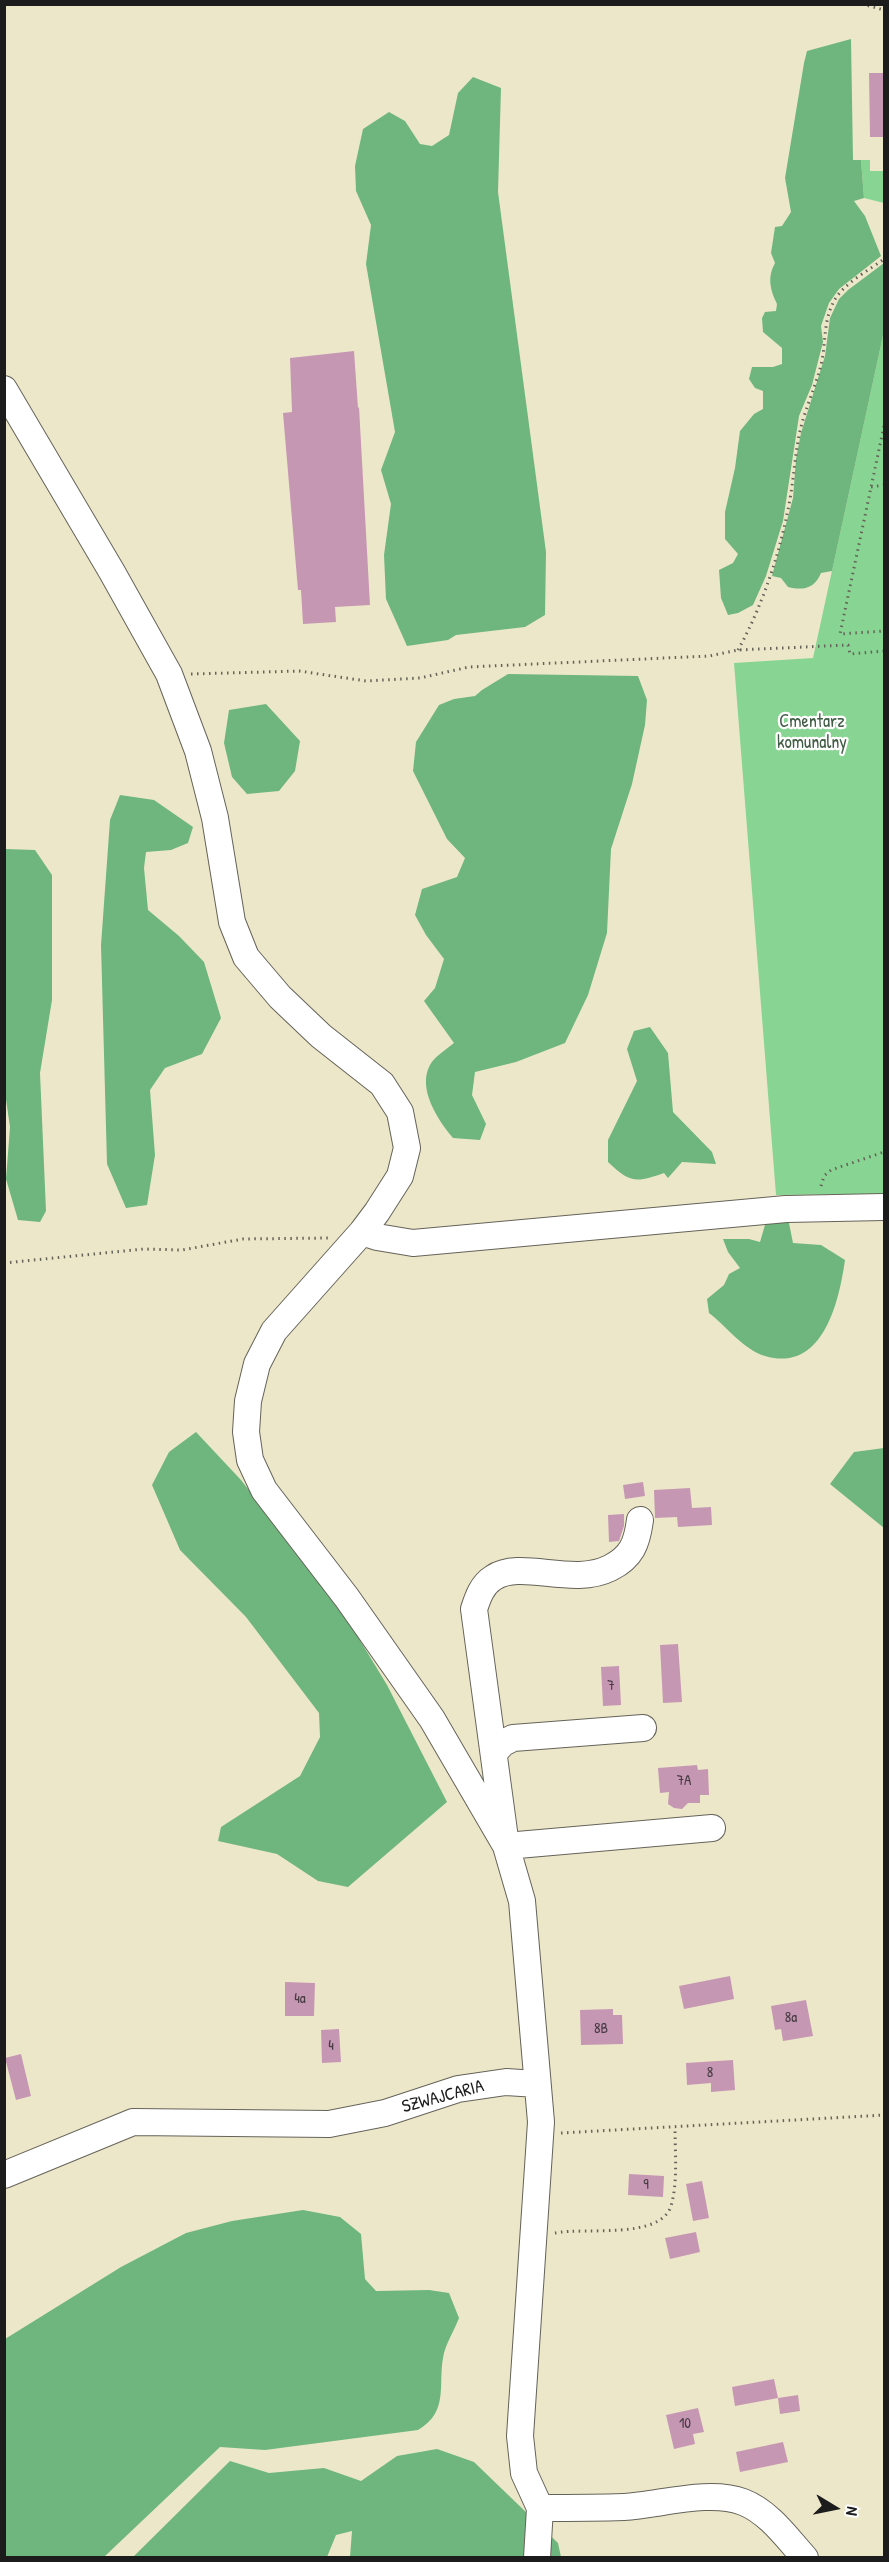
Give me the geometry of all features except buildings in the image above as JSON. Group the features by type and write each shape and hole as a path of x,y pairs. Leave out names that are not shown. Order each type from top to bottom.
{"street":[{"path":"4,389 169,674 198,751 215,818 232,922 246,957 280,997 321,1036 382,1084 400,1112 407,1148 400,1176 362,1232 274,1331 256,1364 248,1401 246,1432 250,1460 264,1490 347,1598 432,1719 506,1846"},
{"path":"362,1232 413,1243 816,1208 885,1207"},
{"path":"537,2558 540,2508 524,2473 520,2436 541,2134 522,1901 506,1846 474,1609 481,1589 493,1578 510,1570 584,1576 605,1571 629,1556 638,1540 640,1520"},
{"path":"494,1753 502,1743 513,1738 643,1728"},
{"path":"506,1846 712,1828"},
{"name":"SZWAJCARIA","path":"4,2175 133,2122 280,2114 329,2124 385,2113 458,2089 506,2082 537,2084"},
{"path":"540,2508 625,2507 720,2497 744,2502 760,2511 805,2558"}],"path":[{"path":"862,4 885,10"},
{"path":"738,650 753,623 785,524 798,438 824,355 827,317 833,302 847,286 885,259"},
{"path":"885,426 840,634 885,631"},
{"path":"872,486 885,485"},
{"path":"169,674 299,671 366,681 420,678 470,667 709,656 738,650 848,645 850,654 885,651"},
{"path":"816,1208 824,1176 831,1170 885,1152"},
{"path":"4,1263 144,1249 182,1250 243,1239 335,1238 362,1232"},
{"path":"541,2134 885,2115"},
{"path":"533,2237 563,2231 646,2228 661,2221 670,2208 674,2187 675,2128"}],"green space":[{"path":"851,39 853,160 861,160 864,198 854,201 865,216 881,256 839,289 829,303 821,326 823,342 812,385 799,416 783,521 766,576 753,605 738,613 728,615 721,598 719,570 733,563 738,554 725,539 725,512 735,468 740,431 754,414 763,409 763,391 755,388 749,379 752,367 773,367 782,364 782,348 763,332 762,318 765,312 776,311 777,304 770,283 775,263 771,253 775,227 782,226 791,212 785,178 804,63 807,51"},
{"path":"473,77 501,88 498,192 546,552 545,615 525,627 456,635 448,640 407,646 386,599 384,555 391,504 381,470 395,432 366,264 371,225 356,191 355,166 363,129 389,112 405,121 420,144 432,146 449,135 458,93"},
{"path":"861,160 870,160 870,171 884,171 884,203 864,198"},
{"path":"884,263 884,331 832,571 821,573 816,582 808,587 799,589 788,587 781,578 772,576 793,498 801,433 825,356 830,318 839,299"},
{"name":"Cmentarz komunalny","path":"884,331 884,1194 776,1195 734,663 813,658"},
{"path":"508,674 638,676 647,700 645,725 632,784 611,849 607,933 588,995 565,1043 516,1062 475,1072 472,1095 486,1124 480,1140 453,1138 431,1104 426,1084 432,1062 454,1043 424,1001 435,988 444,959 426,935 415,915 422,889 457,877 465,858 447,839 413,771 416,742 439,705 454,699 475,696"},
{"path":"266,704 300,741 295,771 279,791 247,794 232,777 224,743 229,710"},
{"path":"120,795 154,800 193,827 188,843 171,850 146,852 144,868 148,910 179,936 204,962 221,1018 202,1054 165,1068 150,1090 155,1155 147,1205 126,1208 107,1164 101,945 110,820"},
{"path":"5,849 35,850 52,875 52,1000 40,1073 46,1211 40,1222 18,1220 6,1179 10,1127 4,1086"},
{"path":"650,1027 668,1053 673,1112 712,1152 716,1164 682,1162 668,1178 664,1173 634,1179 622,1174 608,1162 608,1140 637,1081 627,1049 634,1031"},
{"path":"779,1216 789,1223 793,1243 821,1245 845,1260 838,1295 825,1330 814,1344 801,1354 785,1358 765,1356 750,1349 709,1313 707,1299 724,1285 729,1274 740,1268 728,1252 723,1239 749,1239 760,1242 767,1218"},
{"path":"196,1432 241,1480 338,1604 387,1685 447,1802 348,1887 318,1881 277,1854 218,1841 221,1827 300,1776 320,1737 319,1713 246,1617 180,1550 152,1485 169,1452"},
{"path":"884,1448 884,1528 830,1484 854,1452"},
{"path":"303,2210 340,2217 361,2234 365,2279 376,2291 429,2290 449,2293 459,2318 444,2353 438,2406 428,2423 418,2430 265,2450 220,2447 104,2557 5,2557 5,2339 121,2267 186,2233 232,2221"},
{"path":"437,2449 474,2462 558,2543 561,2557 350,2557 352,2531 336,2535 327,2557 132,2558 230,2461 269,2473 324,2468 361,2481 397,2456"}]}
